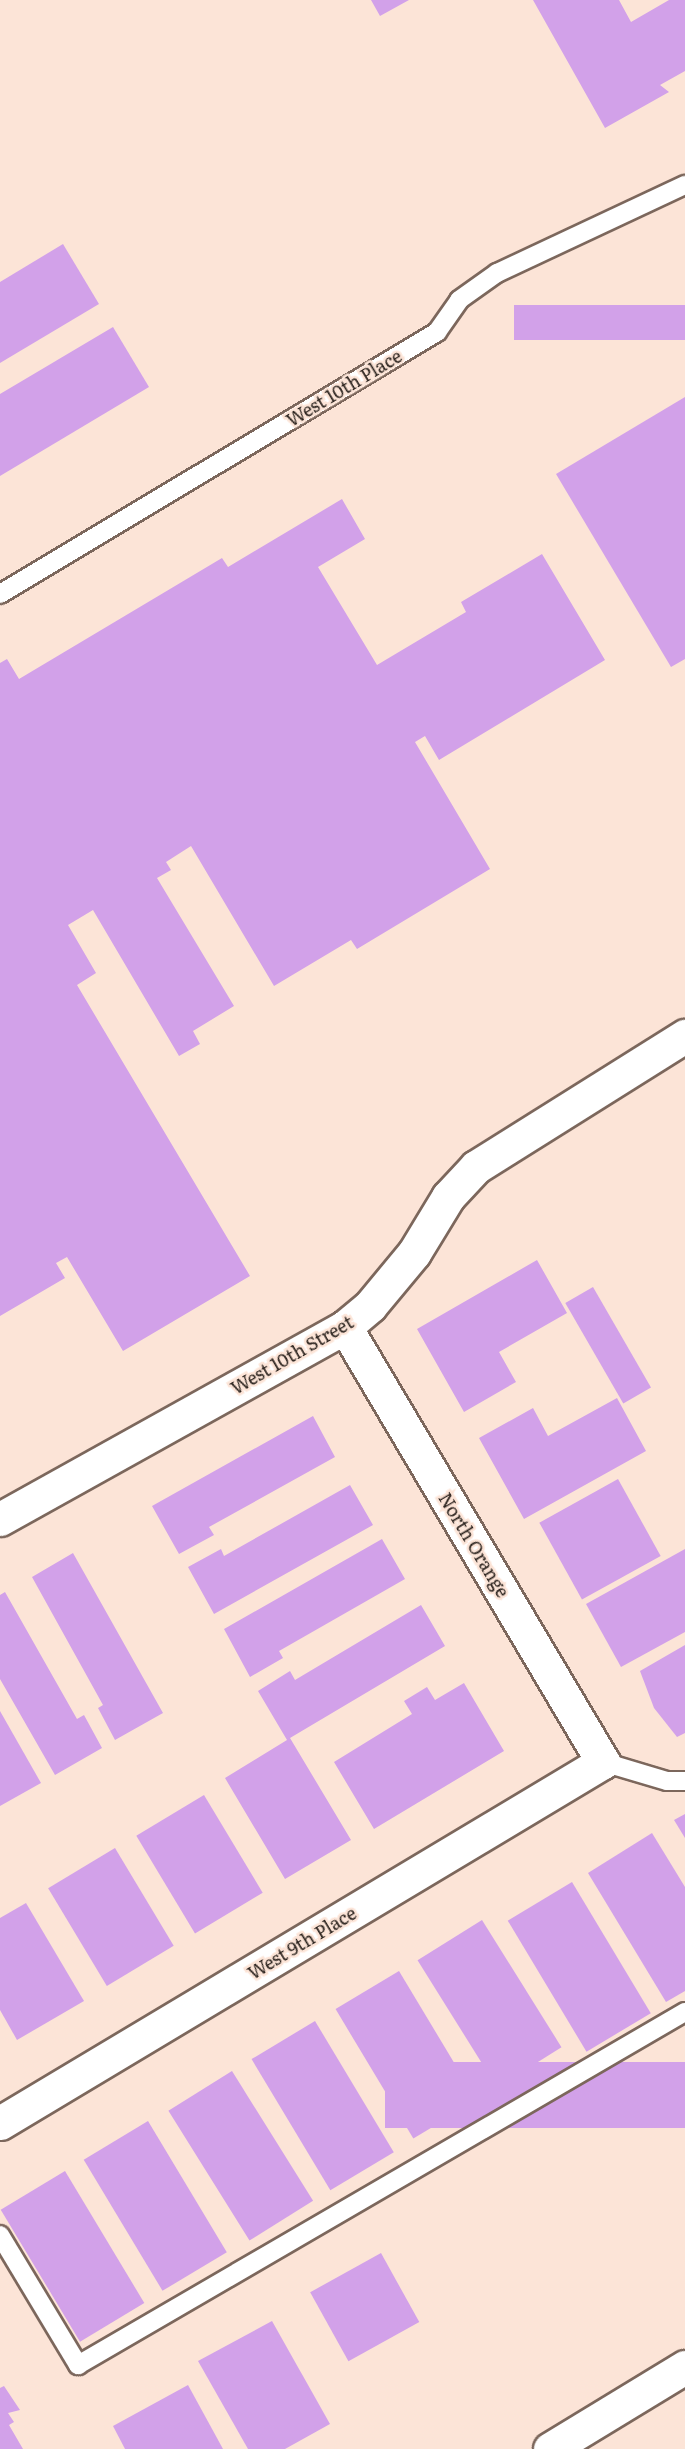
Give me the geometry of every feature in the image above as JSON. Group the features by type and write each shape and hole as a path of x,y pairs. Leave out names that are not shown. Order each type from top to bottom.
{"street":[{"name":"West 10th Street","path":"0,1520 345,1327 370,1306 414,1253 448,1197 476,1167 685,1036"},
{"name":"North Orange","path":"345,1327 603,1762"},
{"name":"West 9th Place","path":"0,2123 603,1762"},
{"path":"567,2445 685,2367"}],"lane":[{"name":"West 10th Place","path":"0,594 437,332 459,300 497,273 685,185"},
{"path":"603,1762 667,1781 685,1781"},
{"path":"0,2235 78,2365 685,2012"}],"building":[{"path":"371,0 409,0 380,16"},
{"path":"533,0 619,0 631,22 669,0 685,0 685,71 660,85 669,92 605,128"},
{"path":"63,244 99,304 0,363 0,282"},
{"path":"514,305 685,305 685,340 514,340"},
{"path":"113,327 149,387 0,476 0,394"},
{"path":"685,397 685,659 671,667 556,474"},
{"path":"342,499 365,539 318,567 377,665 466,612 461,602 542,554 605,660 439,760 425,736 415,742 490,869 357,949 351,940 274,986 191,846 166,862 171,870 157,878 234,1006 193,1031 200,1044 179,1056 93,910 68,925 96,973 77,985 250,1276 123,1351 67,1257 56,1263 65,1278 0,1316 0,663 7,659 19,679 222,558 228,567"},
{"path":"537,1260 567,1313 499,1352 516,1382 464,1412 417,1329"},
{"path":"593,1287 651,1387 623,1403 565,1303"},
{"path":"617,1398 646,1451 524,1519 479,1438 533,1408 548,1436"},
{"path":"313,1416 335,1457 209,1527 214,1535 179,1554 152,1506"},
{"path":"618,1479 661,1556 582,1600 539,1523"},
{"path":"350,1485 373,1525 214,1614 188,1567 221,1549 224,1556"},
{"path":"382,1539 405,1579 279,1651 283,1658 250,1677 224,1629"},
{"path":"685,1549 685,1632 621,1667 586,1604"},
{"path":"73,1553 163,1713 115,1740 98,1708 103,1705 32,1577"},
{"path":"5,1592 77,1719 84,1715 102,1748 55,1775 0,1679 0,1595"},
{"path":"421,1605 445,1646 290,1738 351,1840 285,1879 225,1778 287,1740 258,1691 290,1671 295,1680"},
{"path":"685,1645 685,1733 677,1737 654,1708 640,1671"},
{"path":"464,1683 504,1751 374,1829 334,1762 412,1714 404,1701 427,1687 435,1700"},
{"path":"0,1711 41,1783 0,1806"},
{"path":"204,1795 263,1893 195,1933 136,1836"},
{"path":"685,1814 685,1838 674,1820"},
{"path":"652,1833 685,1887 685,1991 666,2002 588,1873"},
{"path":"115,1848 174,1946 107,1986 48,1888"},
{"path":"572,1882 651,2013 587,2052 508,1921"},
{"path":"26,1903 84,2001 17,2040 0,2010 0,1918"},
{"path":"482,1920 561,2047 497,2087 418,1960"},
{"path":"399,1971 477,2100 413,2139 336,2009"},
{"path":"315,2021 394,2152 330,2190 252,2059"},
{"path":"385,2062 685,2062 685,2128 385,2128"},
{"path":"232,2071 313,2201 249,2240 168,2111"},
{"path":"148,2121 227,2252 163,2291 84,2160"},
{"path":"65,2171 144,2303 80,2342 1,2210"},
{"path":"381,2253 419,2322 348,2361 310,2292"},
{"path":"272,2321 330,2424 285,2449 248,2449 198,2361"},
{"path":"188,2385 223,2449 125,2449 113,2426"},
{"path":"4,2386 20,2410 8,2413 14,2422 9,2425 23,2449 0,2449 0,2388"}]}
